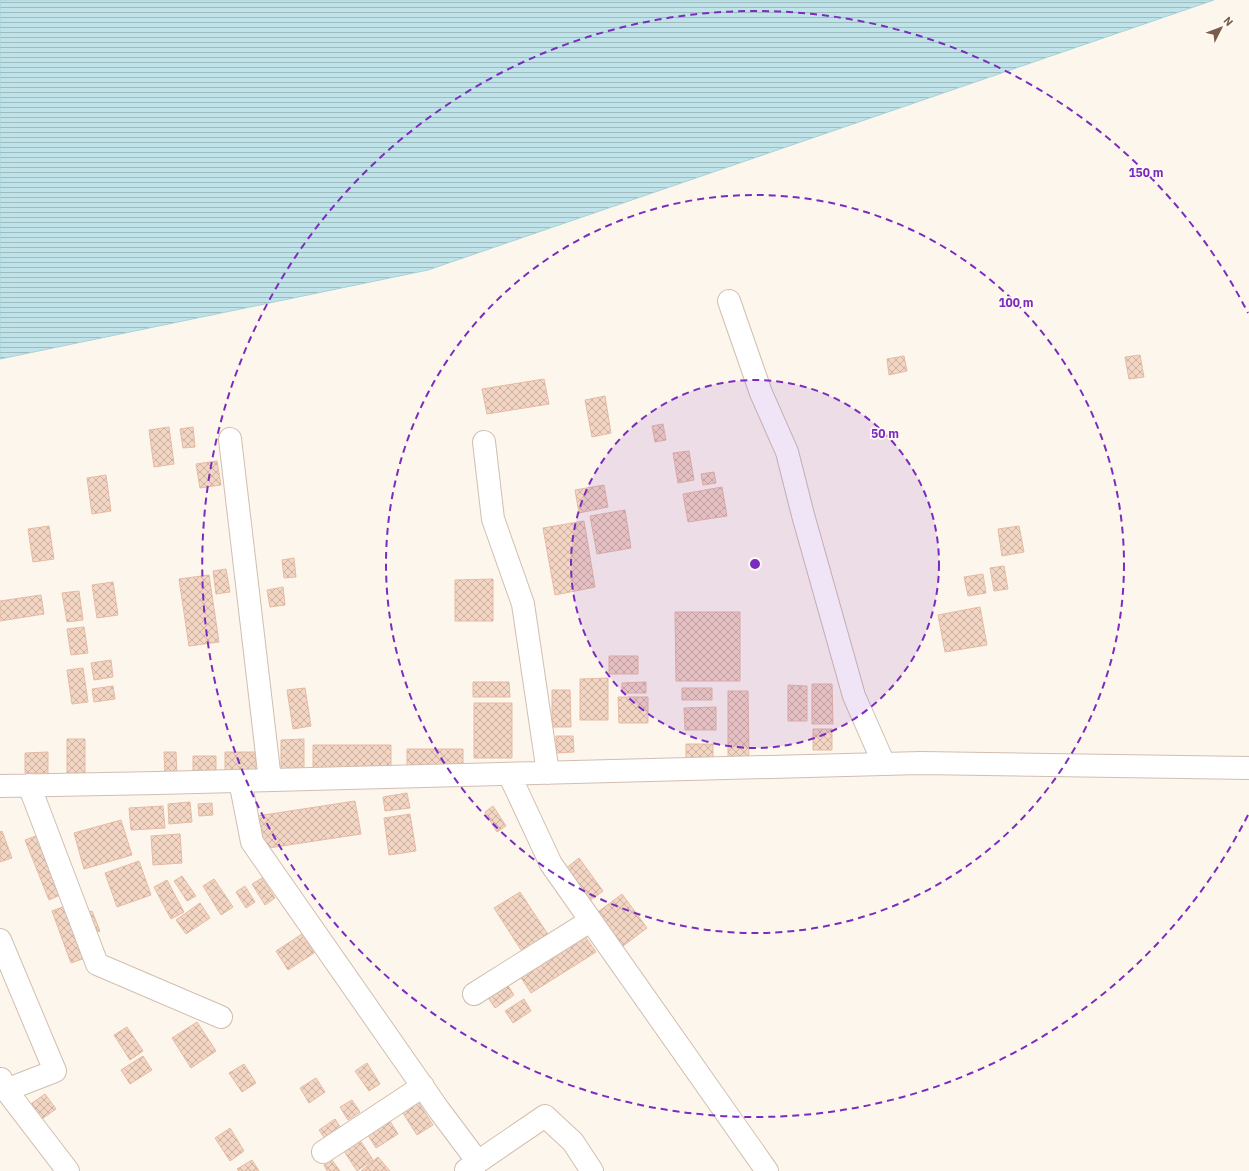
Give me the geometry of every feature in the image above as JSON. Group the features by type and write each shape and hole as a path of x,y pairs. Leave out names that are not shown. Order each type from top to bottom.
{"street":[{"path":"729,300 761,392 787,452 802,515 854,696 884,764"},
{"path":"230,439 270,780"},
{"path":"484,442 493,519 523,604 548,773"},
{"path":"0,786 921,763 1249,768"},
{"path":"509,774 551,864 757,1168"},
{"path":"240,781 252,842 423,1086 472,1167 545,1116 573,1142 592,1171"},
{"path":"29,785 96,964 221,1017"},
{"path":"474,994 590,920"},
{"path":"0,940 55,1071 3,1084 68,1171"},
{"path":"323,1152 423,1086"}],"water":[{"path":"0,0 1214,0 428,270 0,359"}],"building":[{"path":"1140,355 1144,377 1129,379 1125,357"},
{"path":"904,356 907,371 889,375 887,359"},
{"path":"544,379 549,404 487,414 482,389"},
{"path":"605,396 611,433 592,437 585,400"},
{"path":"663,424 666,440 655,442 652,426"},
{"path":"169,427 174,464 154,467 149,430"},
{"path":"193,427 195,447 183,448 180,429"},
{"path":"689,451 694,480 678,483 673,453"},
{"path":"217,461 221,485 200,488 196,464"},
{"path":"714,472 716,483 703,485 701,474"},
{"path":"106,475 111,511 92,514 87,478"},
{"path":"604,485 608,507 579,513 575,490"},
{"path":"722,487 727,516 688,522 683,494"},
{"path":"625,510 631,548 597,554 590,516"},
{"path":"584,521 595,587 555,595 543,528"},
{"path":"49,526 54,559 33,562 28,529"},
{"path":"1019,526 1024,552 1002,556 998,529"},
{"path":"294,558 296,577 284,578 282,560"},
{"path":"1004,566 1008,589 994,591 990,568"},
{"path":"226,569 230,592 216,594 213,571"},
{"path":"983,574 986,593 968,596 964,577"},
{"path":"209,575 219,642 189,646 179,579"},
{"path":"493,579 493,621 455,621 455,580"},
{"path":"113,582 118,615 97,618 92,585"},
{"path":"283,587 285,605 270,607 267,590"},
{"path":"79,591 83,620 67,622 62,593"},
{"path":"41,595 44,614 0,621 0,601"},
{"path":"980,607 987,645 945,652 938,615"},
{"path":"675,612 740,612 740,681 676,681"},
{"path":"84,627 88,653 71,655 67,629"},
{"path":"609,656 638,656 638,674 609,674"},
{"path":"111,660 113,677 94,680 91,663"},
{"path":"83,668 88,702 72,704 67,670"},
{"path":"608,678 608,720 580,720 580,679"},
{"path":"473,682 509,682 510,697 473,697"},
{"path":"646,682 646,693 622,693 622,683"},
{"path":"812,684 832,684 833,724 812,724"},
{"path":"788,685 807,686 807,721 788,721"},
{"path":"113,686 115,699 94,702 92,689"},
{"path":"305,688 311,726 293,729 287,690"},
{"path":"682,688 712,688 712,700 682,700"},
{"path":"552,690 570,690 571,727 552,727"},
{"path":"728,691 748,691 749,761 728,760"},
{"path":"618,697 648,697 648,723 619,723"},
{"path":"474,703 512,703 512,758 474,758"},
{"path":"716,707 716,730 685,730 684,708"},
{"path":"813,729 832,729 832,750 813,750"},
{"path":"556,736 573,736 574,752 556,753"},
{"path":"67,739 85,739 85,773 67,773"},
{"path":"304,739 304,769 281,769 281,740"},
{"path":"686,744 713,744 713,760 686,760"},
{"path":"313,745 391,745 391,768 313,769"},
{"path":"407,749 463,749 463,767 407,767"},
{"path":"48,752 48,773 25,773 25,753"},
{"path":"164,752 176,752 177,777 165,777"},
{"path":"225,752 256,752 256,771 225,771"},
{"path":"193,756 216,756 216,771 193,771"},
{"path":"407,793 410,808 385,811 383,797"},
{"path":"355,801 361,834 262,849 257,816"},
{"path":"190,802 192,822 169,824 168,804"},
{"path":"212,803 213,815 199,816 198,804"},
{"path":"163,806 165,828 131,830 129,808"},
{"path":"493,806 506,826 497,832 485,812"},
{"path":"410,814 416,851 389,855 384,818"},
{"path":"121,820 132,855 84,869 74,833"},
{"path":"2,831 12,858 0,862 0,832"},
{"path":"44,833 67,892 49,900 25,840"},
{"path":"180,834 182,863 153,865 151,836"},
{"path":"579,858 603,891 584,905 561,872"},
{"path":"139,861 151,895 117,907 105,873"},
{"path":"182,876 196,896 187,901 174,881"},
{"path":"262,878 275,898 265,905 252,884"},
{"path":"214,879 233,907 221,915 203,886"},
{"path":"167,880 184,912 171,919 154,887"},
{"path":"245,886 255,902 246,908 236,892"},
{"path":"520,892 551,939 525,956 494,908"},
{"path":"622,894 647,928 619,949 594,915"},
{"path":"200,903 210,918 186,934 176,920"},
{"path":"68,905 88,957 71,963 52,911"},
{"path":"92,911 100,931 87,935 80,915"},
{"path":"582,932 596,952 531,993 518,973"},
{"path":"302,934 314,953 288,970 276,951"},
{"path":"503,978 514,995 495,1008 483,990"},
{"path":"524,999 531,1011 513,1023 505,1011"},
{"path":"197,1022 216,1051 191,1068 172,1038"},
{"path":"127,1027 143,1051 130,1060 114,1035"},
{"path":"143,1056 152,1070 130,1084 121,1070"},
{"path":"367,1063 380,1084 369,1091 355,1071"},
{"path":"244,1064 256,1083 242,1092 229,1073"},
{"path":"316,1078 325,1092 309,1103 300,1088"},
{"path":"45,1094 56,1109 39,1121 28,1106"},
{"path":"415,1097 433,1125 417,1135 399,1107"},
{"path":"352,1100 360,1112 348,1120 340,1107"},
{"path":"385,1113 398,1134 376,1148 363,1127"},
{"path":"335,1119 345,1134 329,1144 319,1130"},
{"path":"230,1128 244,1151 230,1161 215,1138"},
{"path":"356,1134 373,1160 357,1171 340,1145"},
{"path":"378,1157 390,1171 361,1171"},
{"path":"252,1160 259,1171 239,1171 237,1169"},
{"path":"332,1160 340,1171 327,1171 324,1165"}]}
